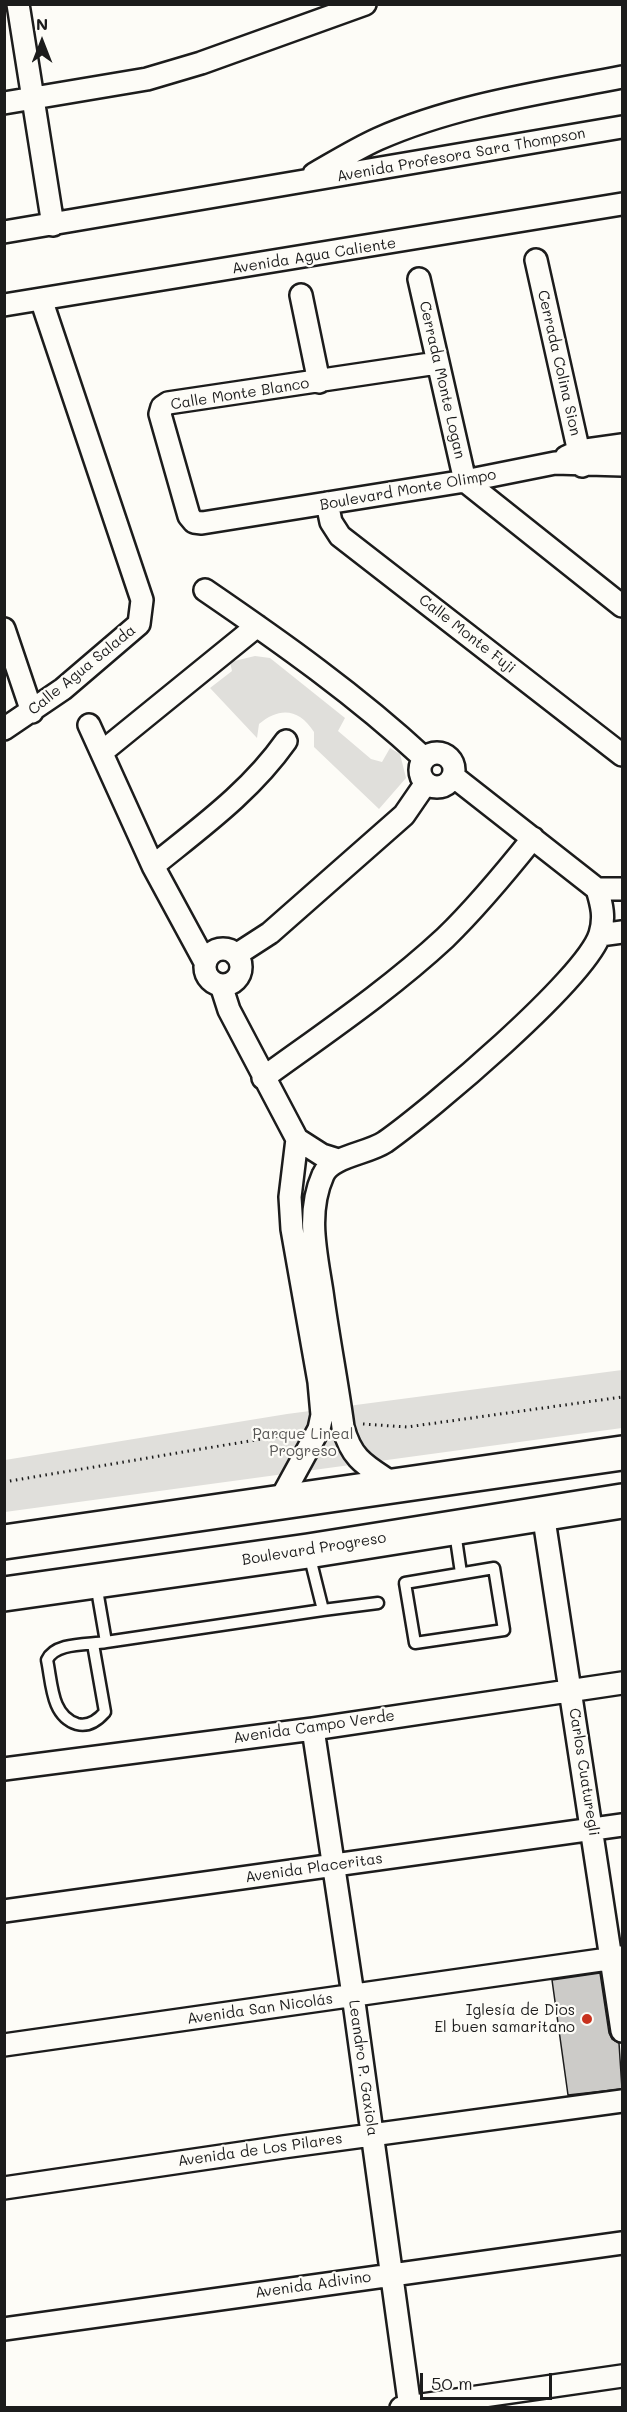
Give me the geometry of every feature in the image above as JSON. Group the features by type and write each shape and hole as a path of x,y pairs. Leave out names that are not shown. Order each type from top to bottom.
{"main road":[{"path":"4,1542 622,1453"},
{"name":"Boulevard Progreso","path":"4,1594 308,1551 622,1501"}],"street":[{"path":"18,4 53,225"},
{"path":"4,103 147,79 201,63 365,4"},
{"name":"Avenida Profesora Sara Thompson","path":"300,182 358,149 415,125 471,107 622,77"},
{"name":"Avenida Profesora Sara Thompson","path":"4,232 622,127"},
{"name":"Avenida Agua Caliente","path":"4,305 622,204"},
{"name":"Cerrada Colina Sion","path":"536,260 581,458"},
{"name":"Cerrada Monte Logan","path":"419,279 465,481"},
{"path":"301,295 319,382"},
{"name":"Calle Agua Salada","path":"4,729 63,689 139,624 142,600 41,299"},
{"name":"Calle Monte Blanco","path":"194,522 189,516 160,414 162,407 168,403 437,363"},
{"path":"581,458 622,445"},
{"name":"Boulevard Monte Olimpo","path":"194,522 465,481 581,458 622,465"},
{"path":"465,481 622,606"},
{"name":"Calle Monte Fuji","path":"327,503 331,522 340,536 622,755"},
{"path":"205,590 305,659 392,729 424,758"},
{"path":"102,752 257,626"},
{"path":"4,629 32,712"},
{"path":"89,725 153,866 205,962 206,975 215,984 228,985 238,978 242,966 237,954 219,949 208,956 205,962"},
{"path":"153,866 239,796 269,765 286,741"},
{"path":"438,752 448,756 454,765 453,776 441,786 426,783 420,774 424,758 438,752"},
{"path":"302,1228 324,1171 338,1160 359,1155 383,1143 502,1044 582,964 600,935 604,916 597,889 453,776"},
{"path":"237,954 270,933 404,815 426,783"},
{"path":"263,1078 394,982 444,938 482,901 533,838"},
{"path":"597,889 622,889"},
{"path":"600,935 622,932"},
{"path":"221,986 229,1010 297,1140 322,1155 338,1160"},
{"path":"297,1140 290,1197 302,1228 326,1375 331,1421 348,1449 361,1462 395,1485"},
{"path":"279,1502 331,1421"},
{"name":"Carlos Cuaturegli","path":"543,1513 593,1829 617,1958 622,2031"},
{"name":"Avenida Campo Verde","path":"4,1769 313,1729 622,1683"},
{"name":"Leandro P. Gaxiola","path":"313,1729 353,1995 407,2407"},
{"name":"Avenida Placeritas","path":"4,1911 622,1825"},
{"name":"Avenida San Nicolás","path":"4,2044 617,1958"},
{"name":"Avenida de Los Pilares","path":"4,2188 622,2101"},
{"name":"Avenida Adivino","path":"4,2329 622,2242"},
{"path":"407,2407 622,2376"}],"lane":[{"path":"454,1527 461,1574"},
{"path":"308,1551 323,1610"},
{"path":"494,1568 504,1630 415,1643 405,1582 461,1574 494,1568"},
{"path":"95,1581 106,1642"},
{"path":"93,1644 105,1712 97,1721 82,1725 66,1720 57,1708 47,1660 50,1653 59,1648 378,1603"}],"path":[{"path":"4,1482 331,1421 407,1427 622,1397"}],"green space":[{"path":"255,656 270,658 345,718 338,731 371,759 382,762 390,748 400,754 406,778 379,809 314,747 314,732 302,718 295,714 281,713 266,718 259,724 257,738 210,688 232,671 230,662"},
{"name":"Parque Lineal Progreso","path":"622,1370 622,1428 5,1512 5,1460 287,1414"}],"building":[{"name":"Iglesía de Dios El buen samaritano","path":"600,1973 609,2033 612,2039 619,2043 622,2089 568,2095 552,1980"}],"place":[{"name":"Iglesía de Dios El buen samaritano","path":"587,2019"}]}
